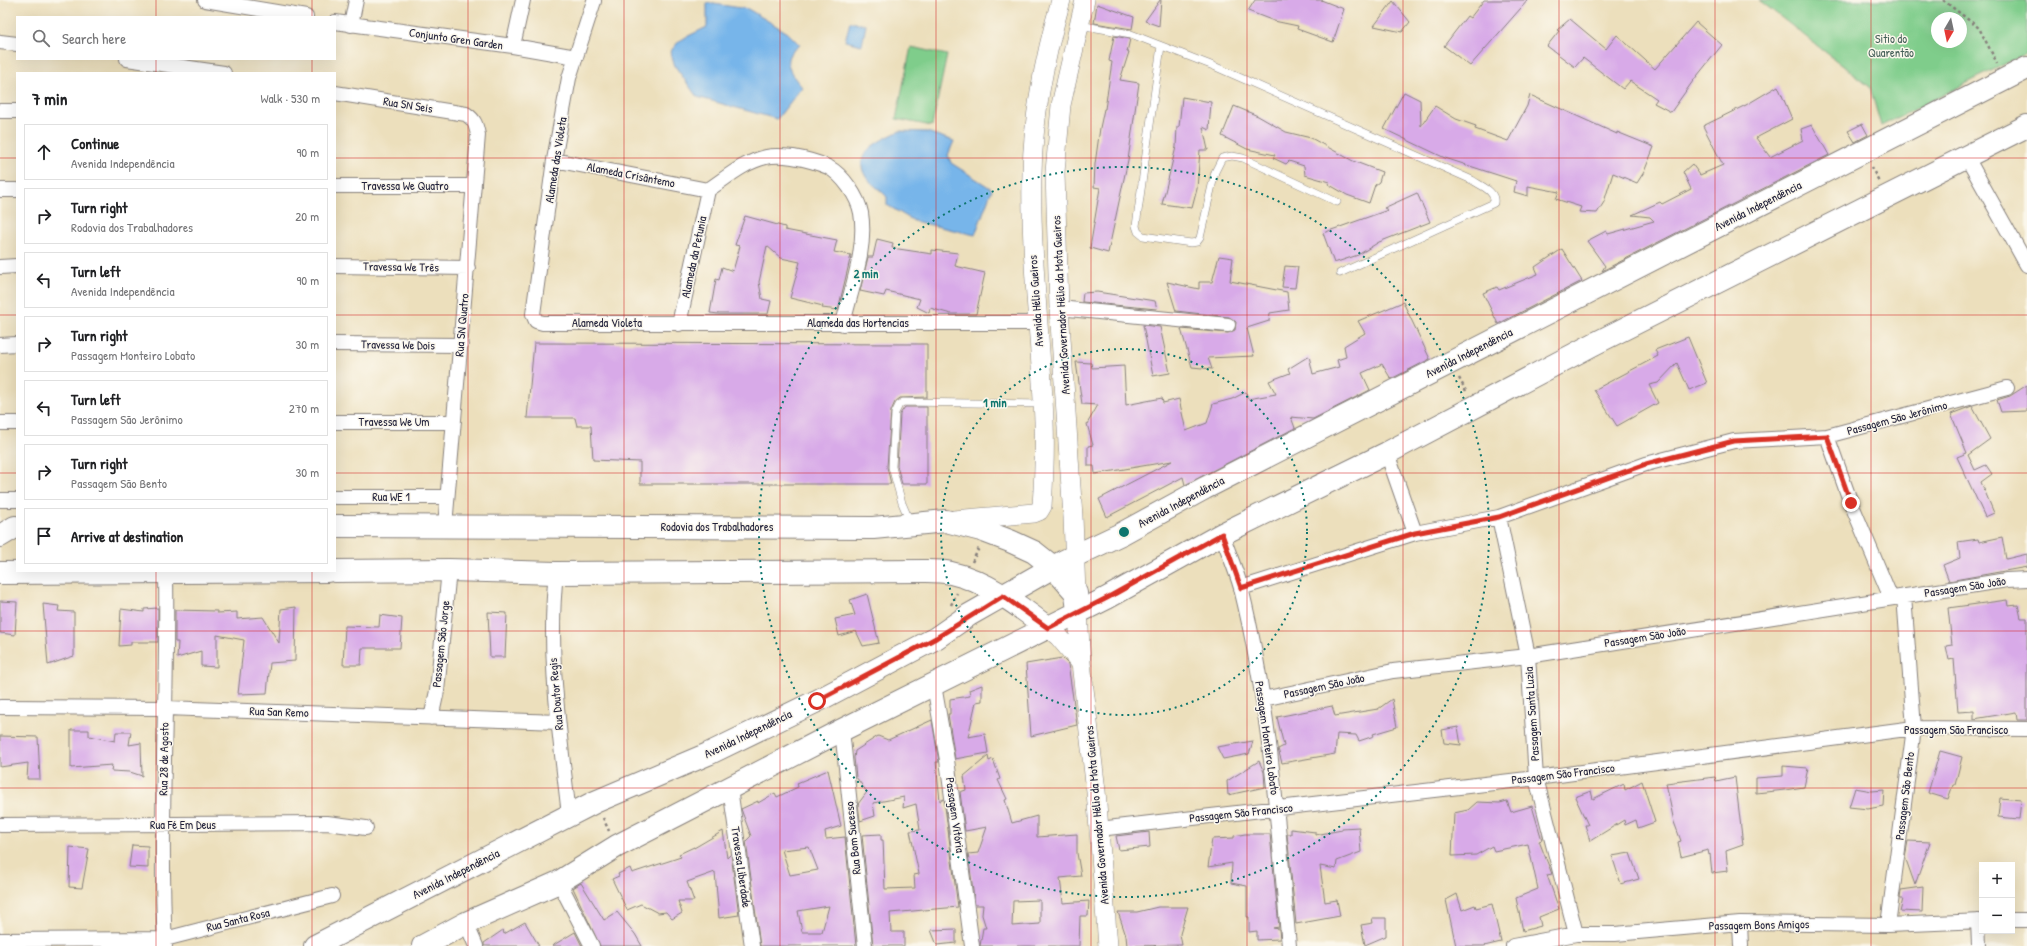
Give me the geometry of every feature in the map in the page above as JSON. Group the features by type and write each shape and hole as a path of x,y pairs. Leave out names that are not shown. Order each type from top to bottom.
{"main road":[{"name":"Avenida Hélio Gueiros","path":"946,521 1034,514 1039,511 1042,506 1044,466 1043,404 1032,226 1032,172 1035,127 1043,76 1061,0"},
{"name":"Avenida Governador Hélio da Mota Gueiros","path":"1077,603 1059,308 1056,165 1061,105 1078,25 1085,0"},
{"name":"Avenida Independência","path":"314,946 595,802 708,754 817,701 936,638 1003,596 1074,555 1121,534 1168,507 2027,68"},
{"path":"423,946 466,923 559,882 617,846 842,730 1048,628 1077,603 1107,598 1222,534 1387,453 1601,341 2027,126"},
{"name":"Rodovia dos Trabalhadores","path":"336,526 872,528 910,523 946,521 981,530 1034,552 1053,567 1077,603"},
{"path":"336,571 449,570 556,573 926,571 957,574 973,580 1003,596 1048,628 1059,637 1082,663"},
{"path":"0,574 166,572"},
{"path":"1077,603 1082,663"},
{"name":"Avenida Governador Hélio da Mota Gueiros","path":"1082,663 1099,829 1108,946"}],"street":[{"path":"205,0 300,16"},
{"path":"351,25 356,0"},
{"path":"513,46 523,0"},
{"name":"Alameda das Violeta","path":"536,321 533,314 554,160 570,78 594,2"},
{"name":"Conjunto Gren Garden","path":"336,22 513,46 576,58"},
{"path":"0,42 16,44"},
{"path":"132,60 208,72"},
{"name":"Rua SN Seis","path":"336,92 466,114 473,119 476,124"},
{"path":"0,111 16,111"},
{"name":"Rua SN Quatro","path":"444,526 468,268 478,135 476,124"},
{"path":"708,190 732,173 767,156 785,156 808,160 829,167 842,178 854,195 861,212 862,230 860,254 842,324"},
{"path":"1966,156 2027,265"},
{"name":"Alameda Crisântemo","path":"554,160 708,190"},
{"name":"Travessa We Quatro","path":"336,186 474,186"},
{"path":"0,190 16,190"},
{"name":"Alameda da Petunia","path":"679,324 708,190"},
{"path":"0,267 16,266"},
{"name":"Travessa We Três","path":"336,266 468,268"},
{"path":"1059,308 1228,325"},
{"name":"Alameda Violeta","path":"536,321 543,323 679,324"},
{"name":"Alameda das Hortencias","path":"679,324 1037,323"},
{"path":"0,345 16,344"},
{"name":"Travessa We Dois","path":"336,344 460,346"},
{"name":"Passagem São Jerônimo","path":"1241,588 1415,533 1499,517 1646,464 1734,441 1827,436 2007,388"},
{"name":"Travessa We Um","path":"336,422 454,422"},
{"path":"0,423 16,423"},
{"name":"Passagem São Bento","path":"1827,436 1851,503 1897,597 1914,728 1888,925"},
{"path":"1387,453 1415,533"},
{"name":"Rua WE 1","path":"336,497 446,497"},
{"path":"0,500 16,500"},
{"name":"Passagem Santa Luzia","path":"1499,517 1528,656 1536,778 1576,934"},
{"name":"Passagem Monteiro Lobato","path":"1222,534 1241,588 1263,699 1276,809 1288,946"},
{"name":"Passagem São Jorge","path":"431,718 437,691 449,570"},
{"name":"Rua 28 de Agosto","path":"165,942 163,825 166,708 166,572"},
{"name":"Rua Doutor Regis","path":"556,573 552,632 558,722 569,816"},
{"name":"Passagem São João","path":"1263,699 1393,671 1528,656 1897,597 2008,580 2027,579"},
{"name":"Passagem Vitória","path":"934,685 947,760 972,946"},
{"name":"Rua San Remo","path":"0,707 166,708 558,722"},
{"name":"Passagem São Francisco","path":"1099,829 1536,778 1914,728 2027,729"},
{"name":"Rua Bom Sucesso","path":"842,730 865,946"},
{"name":"Travessa Liberdade","path":"730,788 752,946"},
{"name":"Rua Fé Em Deus","path":"0,825 327,823 366,828"},
{"path":"559,882 592,946"},
{"name":"Rua Santa Rosa","path":"0,940 165,942 332,896"},
{"path":"2015,920 2027,920"},
{"name":"Passagem Bons Amigos","path":"1512,946 1576,934 1615,934 1740,923 1888,925 1979,921"},
{"path":"466,923 476,946"},
{"path":"1740,923 1741,946"},
{"path":"1979,934 1979,946"}],"lane":[{"path":"1078,25 1131,34 1216,67 1472,180 1492,192 1495,198 1494,203 1340,273"},
{"path":"1161,46 1136,226 1138,232 1143,236 1191,243 1197,242 1200,238 1214,172 1222,158 1232,156 1244,158 1337,202"},
{"path":"910,523 902,503 892,468 895,413 899,405 903,402 1043,404"}],"path":[{"path":"1944,0 1979,28 2006,79"},
{"path":"1863,152 1887,196"},
{"path":"1451,362 1474,408"},
{"path":"602,816 612,837"}],"green space":[{"name":"Sitio do Quarentão","path":"1759,0 2027,0 2027,53 1881,126 1870,87"},
{"path":"911,47 947,55 932,126 896,119"}],"water":[{"path":"707,3 748,9 788,33 800,45 790,54 788,63 791,72 802,87 777,119 697,97 675,66 670,52 680,40 707,27"},
{"path":"850,22 866,25 862,45 845,41"},
{"path":"900,131 927,132 954,141 948,155 951,163 992,189 975,235 914,221 887,205 887,197 866,177 862,168 862,160 865,154 878,142"}],"building":[{"path":"1160,0 1159,26 1145,21"},
{"path":"1255,0 1321,0 1344,9 1333,42 1297,29 1298,26 1274,21 1248,11"},
{"path":"1484,0 1528,0 1470,66 1444,46 1467,16 1470,18"},
{"path":"1393,1 1410,22 1402,32 1374,26"},
{"path":"1097,4 1134,17 1132,29 1094,23"},
{"path":"1570,19 1606,49 1617,35 1655,69 1696,22 1722,45 1693,81 1671,112 1654,103 1657,99 1630,81 1623,89 1583,58 1575,67 1547,46 1559,31 1557,30"},
{"path":"1114,36 1130,39 1127,52 1129,52 1120,80 1139,83 1128,160 1108,253 1090,248 1100,188 1094,187 1095,164 1112,62 1109,61"},
{"path":"1778,86 1792,119 1756,138 1770,157 1803,140 1801,129 1812,125 1829,155 1602,271 1605,266 1587,241 1606,231 1608,234 1654,221 1650,217 1632,215 1660,202 1662,204 1691,189 1683,172 1692,164 1700,175 1723,165 1703,126 1746,105"},
{"path":"1404,92 1420,100 1421,126 1435,106 1456,119 1476,126 1475,129 1508,141 1527,106 1530,95 1617,134 1617,132 1654,147 1644,172 1637,183 1613,173 1604,202 1597,213 1579,212 1581,207 1556,199 1559,192 1528,186 1528,196 1514,192 1516,181 1445,158 1384,129"},
{"path":"1182,97 1211,102 1209,130 1203,127 1208,150 1200,150 1197,189 1192,208 1162,204 1176,147 1177,127 1179,127"},
{"path":"1234,106 1258,116 1286,132 1311,138 1353,161 1382,172 1379,182 1375,185 1369,203 1347,195 1328,184 1329,182 1305,175 1304,166 1289,161 1286,164 1273,158 1275,155 1247,149 1222,136"},
{"path":"1862,124 1868,135 1855,142 1848,131"},
{"path":"1417,193 1430,222 1379,242 1358,255 1334,263 1323,233 1388,210 1384,208"},
{"path":"745,216 785,227 785,230 837,240 834,252 851,255 838,310 822,308 823,306 790,298 800,262 781,258 767,246 759,282 762,299 771,301 768,314 710,313 716,279 719,280 722,267 733,271 740,246 735,245"},
{"path":"877,239 893,243 892,248 932,254 932,250 958,253 955,266 985,273 976,314 951,314 930,308 929,313 917,307 920,299 886,291 884,296 860,291 868,257 873,257"},
{"path":"1562,249 1582,281 1498,324 1483,293 1497,287 1499,290 1538,274 1535,267"},
{"path":"1219,256 1233,258 1230,281 1287,292 1289,310 1270,313 1269,321 1247,328 1254,356 1208,358 1212,369 1192,367 1181,329 1228,333 1235,330 1236,322 1229,317 1176,311 1167,282 1199,289 1199,282 1212,282"},
{"path":"1285,266 1298,267 1295,288 1282,287"},
{"path":"1097,292 1155,301 1157,309 1082,302 1083,293"},
{"path":"1403,302 1430,359 1391,379 1382,364 1362,373 1370,390 1313,419 1291,417 1295,428 1185,485 1183,477 1107,517 1099,499 1172,461 1095,474 1094,466 1088,466 1088,446 1093,445 1087,424 1098,405 1082,404 1076,362 1091,363 1092,368 1124,366 1126,405 1162,398 1163,403 1179,399 1186,431 1207,423 1213,404 1232,399 1246,392 1248,399 1276,394 1269,381 1290,373 1288,369 1309,356 1313,374 1339,367 1337,360 1346,357 1344,346 1365,333 1358,321"},
{"path":"1143,325 1160,327 1170,373 1153,376"},
{"path":"1688,337 1707,383 1689,390 1677,363 1658,383 1649,385 1658,403 1617,426 1594,390 1658,356 1655,350"},
{"path":"534,343 927,344 927,397 900,398 895,402 891,411 887,467 891,484 640,484 640,462 593,460 591,426 577,426 575,418 527,418"},
{"path":"2027,385 2027,411 2001,412 1997,400 2010,396"},
{"path":"1972,406 1990,439 1968,455 1975,470 1986,465 1992,474 1981,482 1994,513 1985,517 1957,457 1967,453 1951,414"},
{"path":"905,407 927,407 927,484 902,484 897,466 900,414"},
{"path":"2002,537 2006,559 2027,554 2027,567 1949,581 1943,565 1960,558 1958,542 1978,539 1979,542"},
{"path":"867,594 879,643 863,646 856,631 839,636 835,619 855,615 850,600"},
{"path":"2007,600 2008,606 2018,605 2021,618 2027,618 2027,720 2017,720 2016,712 1974,719 1974,711 1958,712 1954,659 1949,660 1946,646 1952,645 1948,608"},
{"path":"0,601 17,602 15,635 0,633"},
{"path":"43,604 59,606 58,611 74,612 74,656 48,665"},
{"path":"296,607 295,661 270,663 267,693 238,694 244,640 217,635 217,667 201,666 201,651 177,658 178,642 175,642 175,610 217,611 217,613 237,612 237,619 263,617 279,643 281,609"},
{"path":"158,608 158,642 131,642 131,645 119,646 121,609 144,612 144,609"},
{"path":"488,612 507,613 505,657 490,657"},
{"path":"380,615 402,618 400,648 362,648 361,665 343,665 345,626 379,627"},
{"path":"1062,658 1068,664 1077,725 1031,736 1026,664"},
{"path":"982,685 982,701 976,702 968,737 985,734 988,753 955,759 948,714 950,714 950,699 970,696 969,690"},
{"path":"1392,699 1397,727 1373,734 1374,736 1359,741 1356,735 1337,734 1335,754 1282,763 1278,749 1284,746 1277,717 1332,706 1335,716 1378,709"},
{"path":"932,720 939,762 936,762 940,801 944,799 958,907 890,913 891,932 904,932 904,946 873,946 862,835 881,834 881,840 883,840 885,889 915,888 914,875 919,874 910,831 920,830 916,804 903,808 904,797 873,803 875,816 860,821 858,804 867,792 856,777 854,758 855,751 878,736 888,740"},
{"path":"1458,727 1461,745 1444,743 1442,730"},
{"path":"71,730 89,730 89,736 115,741 116,732 131,732 129,745 141,743 142,776 130,772 111,771 112,765 71,768"},
{"path":"0,736 38,737 40,779 27,779 28,763 0,767"},
{"path":"1253,741 1249,754 1223,759 1217,747"},
{"path":"1940,751 1962,757 1955,785 1953,785 1948,799 1928,793"},
{"path":"988,756 989,761 993,759 1000,779 998,780 1007,799 1005,800 1012,823 1037,816 1037,837 1077,834 1077,853 1081,876 1060,878 1063,903 1089,901 1088,916 1080,916 1079,946 980,946 983,928 986,928 982,915 983,905 975,905 968,854 978,853 987,827 965,831 960,792 966,790 964,776","holes":["1040,900 1040,924 1012,926 1013,901"]},
{"path":"1259,761 1264,772 1265,787 1228,795 1227,781"},
{"path":"1783,766 1808,768 1804,787 1756,793 1756,778 1783,776"},
{"path":"828,770 841,826 825,831 826,839 845,837 856,946 760,946 746,841 751,836 741,809 758,801 758,803 775,793 777,797 798,787 797,783","holes":["809,847 818,870 790,875 782,850","829,906 822,932 802,932 798,911"]},
{"path":"1715,777 1716,781 1735,777 1743,845 1726,851 1728,871 1712,873 1710,854 1709,855 1708,850 1681,857 1678,842 1681,841 1674,822 1666,783"},
{"path":"1642,781 1655,822 1638,828 1636,820 1625,825 1624,820 1590,841 1585,825 1588,825 1575,797 1591,791 1593,799 1624,784 1625,790"},
{"path":"1855,788 1872,791 1884,790 1883,806 1868,809 1849,807"},
{"path":"2000,798 2021,800 2019,819 1998,817"},
{"path":"1507,801 1511,812 1532,806 1542,840 1539,841 1552,874 1547,875 1559,909 1539,917 1541,926 1523,931 1516,898 1538,889 1528,844 1494,851 1492,846 1476,855 1452,856 1454,813 1468,810 1477,802 1500,803"},
{"path":"1359,827 1361,852 1337,861 1336,869 1320,866 1325,902 1337,900 1340,916 1296,924 1287,834 1291,834 1291,829 1315,832 1315,835 1342,830 1342,828"},
{"path":"723,831 727,858 731,854 739,915 719,918 715,872 687,882 694,901 678,901 682,913 672,919 666,912 658,913 641,904 627,910 612,879 619,876 618,874 630,868 632,873 681,857 679,854 694,848"},
{"path":"1149,832 1150,847 1119,850 1116,836"},
{"path":"1245,834 1270,834 1279,927 1273,928 1279,929 1280,939 1257,940 1257,931 1249,932 1249,917 1247,917 1247,886 1231,883 1232,863 1208,867 1212,839 1234,838 1234,836"},
{"path":"1908,841 1930,842 1915,885 1905,857"},
{"path":"132,845 148,846 148,868 129,867"},
{"path":"70,847 89,849 82,888 69,887"},
{"path":"1630,853 1639,879 1621,884 1612,856"},
{"path":"581,883 604,920 617,912 635,934 642,946 600,946 573,888"},
{"path":"1923,887 1922,912 1900,911 1903,899 1900,899 1901,890"},
{"path":"1457,894 1462,910 1475,905 1476,908 1492,904 1501,942 1484,946 1456,946 1446,900"},
{"path":"1158,907 1188,907 1180,934 1182,945 1127,946 1126,936 1118,912 1137,912"},
{"path":"1372,918 1386,918 1386,936 1365,945 1361,925 1373,923"},
{"path":"525,922 539,946 484,946 484,943 503,930 504,934"},
{"path":"956,929 956,943 937,945 931,930"},
{"path":"575,932 582,946 552,946"}],"route":[{"path":"817,701 936,638 969,615 1003,596 1048,628 1107,598 1222,534 1241,588 1415,533 1499,517 1646,464 1734,441 1827,436 1851,503"}]}
